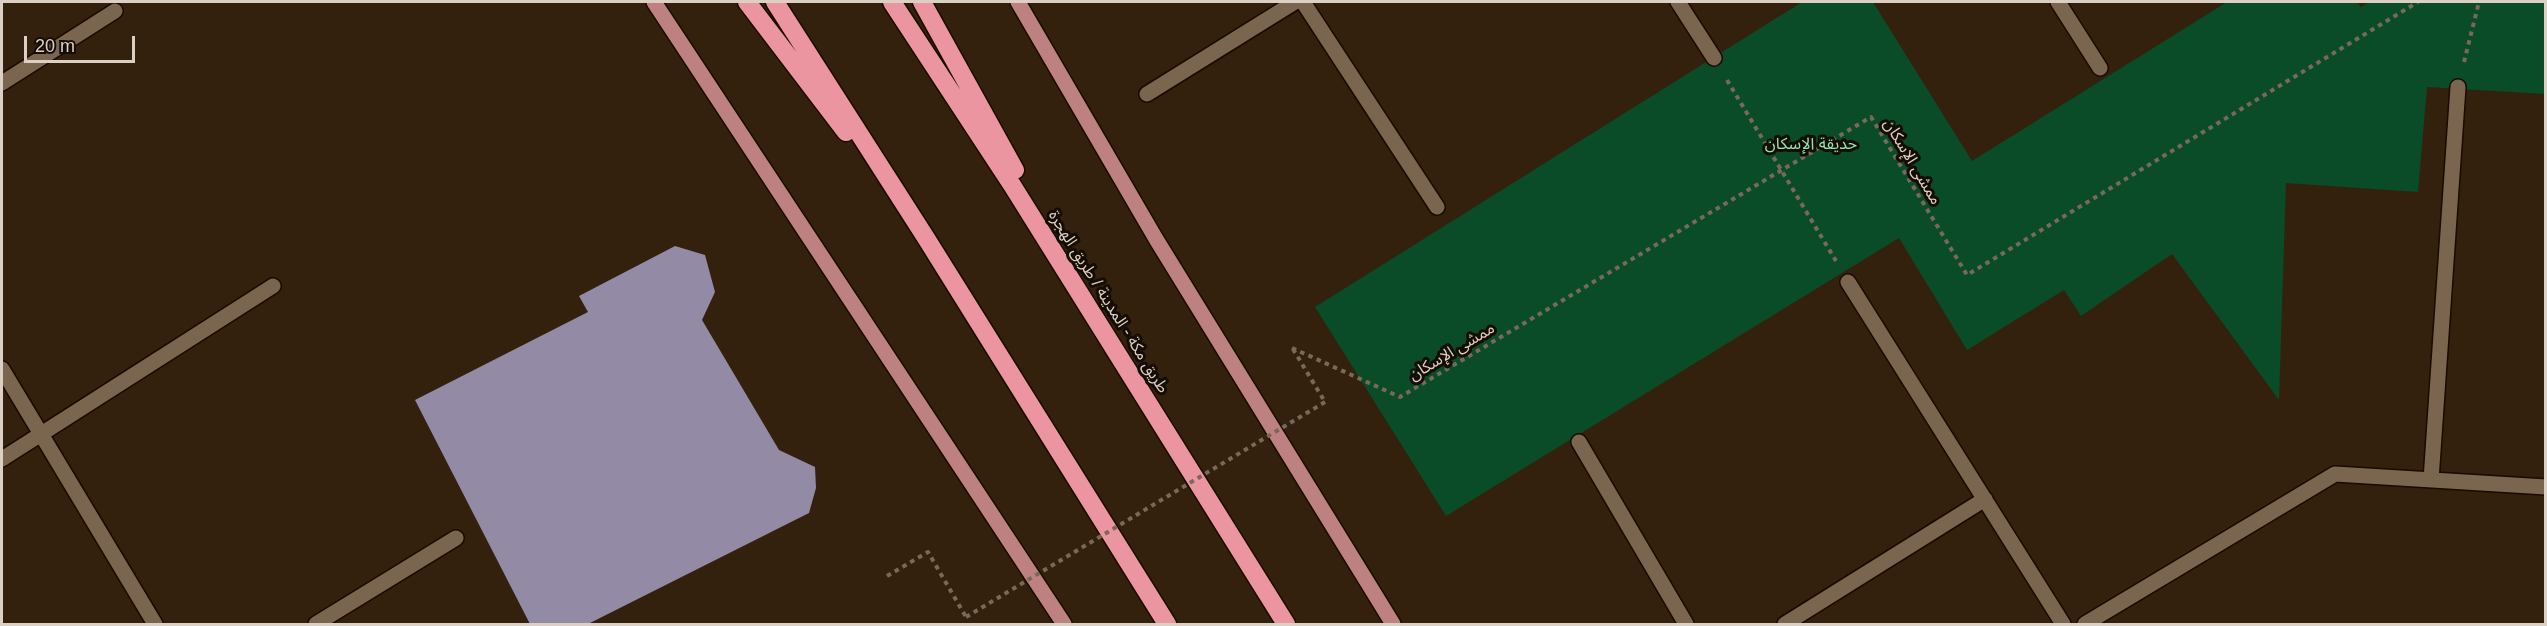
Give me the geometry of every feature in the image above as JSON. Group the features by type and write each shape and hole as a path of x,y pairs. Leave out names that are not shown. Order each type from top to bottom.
{"highway":[{"path":"747,2 926,238"},
{"path":"775,2 926,238 1167,624"},
{"name":"طريق مكة - المدينة / طريق الهجرة","path":"892,2 1286,624"},
{"path":"922,2 1108,340"}],"main road":[{"path":"654,2 1064,624"},
{"path":"1018,2 1156,239 1393,624"}],"street":[{"path":"1147,94 1295,2"},
{"path":"1304,2 1437,207"},
{"path":"1678,2 1714,58"},
{"path":"2058,2 2100,68"},
{"path":"2,83 115,11"},
{"path":"2431,480 2458,87"},
{"path":"1848,282 2063,624"},
{"path":"2,459 273,286"},
{"path":"2,369 155,624"},
{"path":"1579,442 1686,624"},
{"path":"2085,624 2336,474 2546,487"},
{"path":"1785,624 1985,499"},
{"path":"316,624 456,538"}],"path":[{"name":"ممشى الإسكان","path":"887,576 928,552 966,617 1325,402 1292,348 1400,397 1871,117 1967,275 2418,2"},
{"path":"2458,87 2479,2"},
{"path":"1714,58 1848,282"}],"green space":[{"name":"حديقة الإسكان","path":"1802,2 1873,2 1972,161 2227,2 2357,2 2361,7 2369,2 2545,2 2545,94 2427,87 2418,192 2286,183 2279,400 2172,254 2081,316 2064,290 1967,350 1899,238 1446,516 1315,307"}],"building":[{"path":"675,246 705,255 715,292 702,320 779,450 815,467 816,488 809,513 588,624 530,624 415,400 588,312 579,296"}]}
